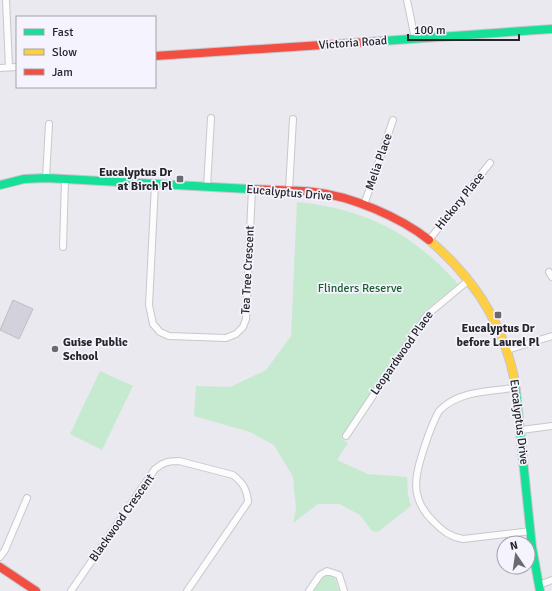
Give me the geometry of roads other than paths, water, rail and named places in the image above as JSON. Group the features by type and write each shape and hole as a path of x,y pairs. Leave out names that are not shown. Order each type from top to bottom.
{"street":[{"path":"6,0 9,67"},
{"path":"407,0 416,39"},
{"name":"Victoria Road","path":"156,56 552,29"},
{"path":"0,68 16,67"},
{"path":"207,187 211,118"},
{"path":"289,190 292,119"},
{"name":"Melia Place","path":"364,205 393,120"},
{"path":"46,178 49,124"},
{"name":"Hickory Place","path":"429,240 490,163"},
{"name":"Eucalyptus Drive","path":"0,185 24,179 46,178 315,192 364,205 399,221 429,240 448,256 469,280 488,308 507,350 515,388 521,430 531,531 539,588"},
{"path":"63,247 65,180"},
{"name":"Tea Tree Crescent","path":"155,184 149,304 153,324 160,332 169,336 215,339 226,338 236,334 243,327 246,319 252,189"},
{"name":"Leopardwood Place","path":"346,436 427,315 440,302 469,280"},
{"path":"507,350 552,336"},
{"path":"515,388 457,398 451,400 439,411 418,466 416,492 420,503 431,519 454,538 463,539 531,531"},
{"path":"521,430 552,426"},
{"name":"Blackwood Crescent","path":"71,591 155,469 161,464 171,461 179,461 233,475 240,480 247,494 248,502 187,591"},
{"path":"0,557 5,550 27,498"},
{"path":"0,567 36,591"},
{"path":"309,591 320,575 327,571 339,575 344,591"},
{"path":"539,588 552,580"}],"place":[{"name":"Eucalyptus Dr at Birch Pl","path":"180,179"},
{"name":"Eucalyptus Dr before Laurel Pl","path":"498,315"},
{"name":"Guise Public School","path":"55,349"}],"park label":[{"name":"Flinders Reserve","path":"360,288"}]}
